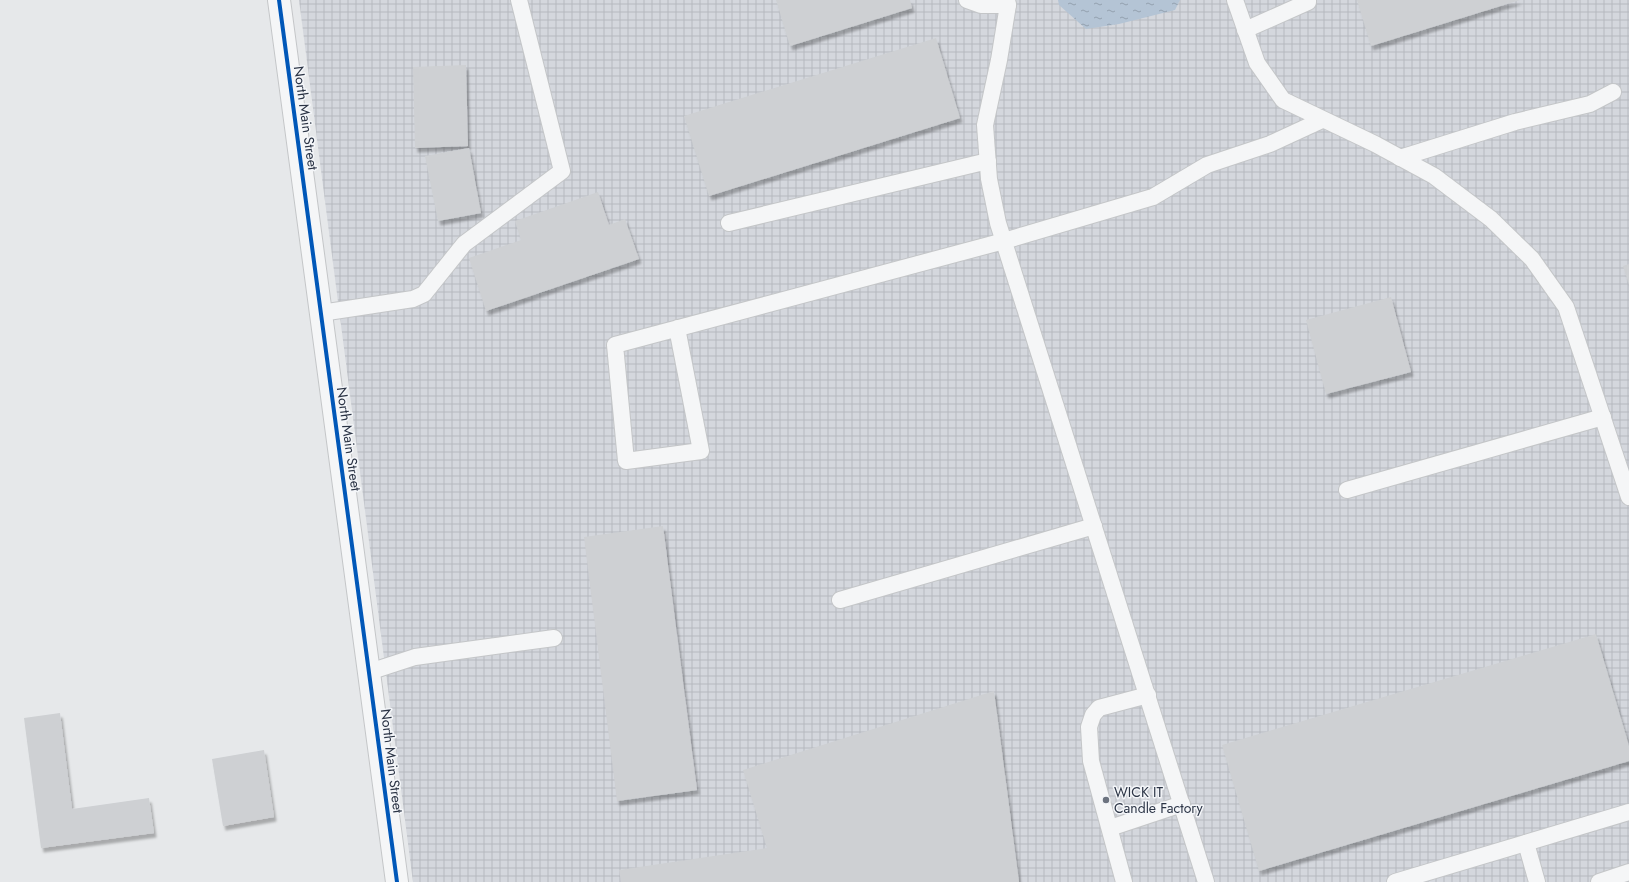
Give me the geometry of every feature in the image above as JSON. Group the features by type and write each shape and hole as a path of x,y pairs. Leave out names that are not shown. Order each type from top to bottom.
{"street":[{"name":"North Main Street","path":"279,0 397,882"}],"lane":[{"path":"321,313 413,299 424,294 464,244 562,171 520,0"},
{"path":"967,0 981,5 1007,2 999,60 985,124 989,178 998,224 1206,882"},
{"path":"1235,0 1257,63 1284,100 1322,120 1375,144 1434,176 1491,219 1532,259 1566,307 1629,497"},
{"path":"1245,30 1308,2 1308,0"},
{"path":"1400,158 1514,122 1590,104 1613,92"},
{"path":"677,328 701,451 626,462 615,345 677,328 1004,241 1153,197 1207,165 1270,144 1322,120"},
{"path":"729,223 988,161"},
{"path":"1348,490 1603,417"},
{"path":"840,600 1094,526"},
{"path":"369,672 415,657 554,638"},
{"path":"1124,882 1091,761 1089,727 1093,715 1099,708 1148,695"},
{"path":"1110,828 1182,804"},
{"path":"1396,882 1629,812"},
{"path":"1526,843 1537,882"},
{"path":"1599,882 1629,872"}],"shaded area":[{"path":"299,0 1629,0 1629,882 413,882"}],"water":[{"path":"1058,0 1180,0 1175,10 1119,24 1086,29 1059,5"}],"building":[{"path":"776,0 910,0 912,8 790,46"},
{"path":"1357,0 1520,0 1371,46"},
{"path":"936,38 960,118 709,196 684,116"},
{"path":"466,65 468,146 415,148 413,67"},
{"path":"469,148 481,213 438,221 425,156"},
{"path":"598,192 609,225 625,219 639,259 486,311 469,258 521,240 515,221"},
{"path":"1629,264 1629,285 1623,266"},
{"path":"1391,297 1411,372 1326,394 1306,320"},
{"path":"663,526 697,790 617,801 584,537"},
{"path":"1596,634 1629,746 1629,761 1259,871 1222,745"},
{"path":"994,691 1019,882 621,882 619,870 767,848 743,770"},
{"path":"60,713 72,809 149,798 154,833 41,848 24,718"},
{"path":"264,750 274,817 223,826 212,759"}],"cycle path":[{"path":"279,0 397,882"}],"place":[{"name":"WICK IT Candle Factory","path":"1106,800"}]}
